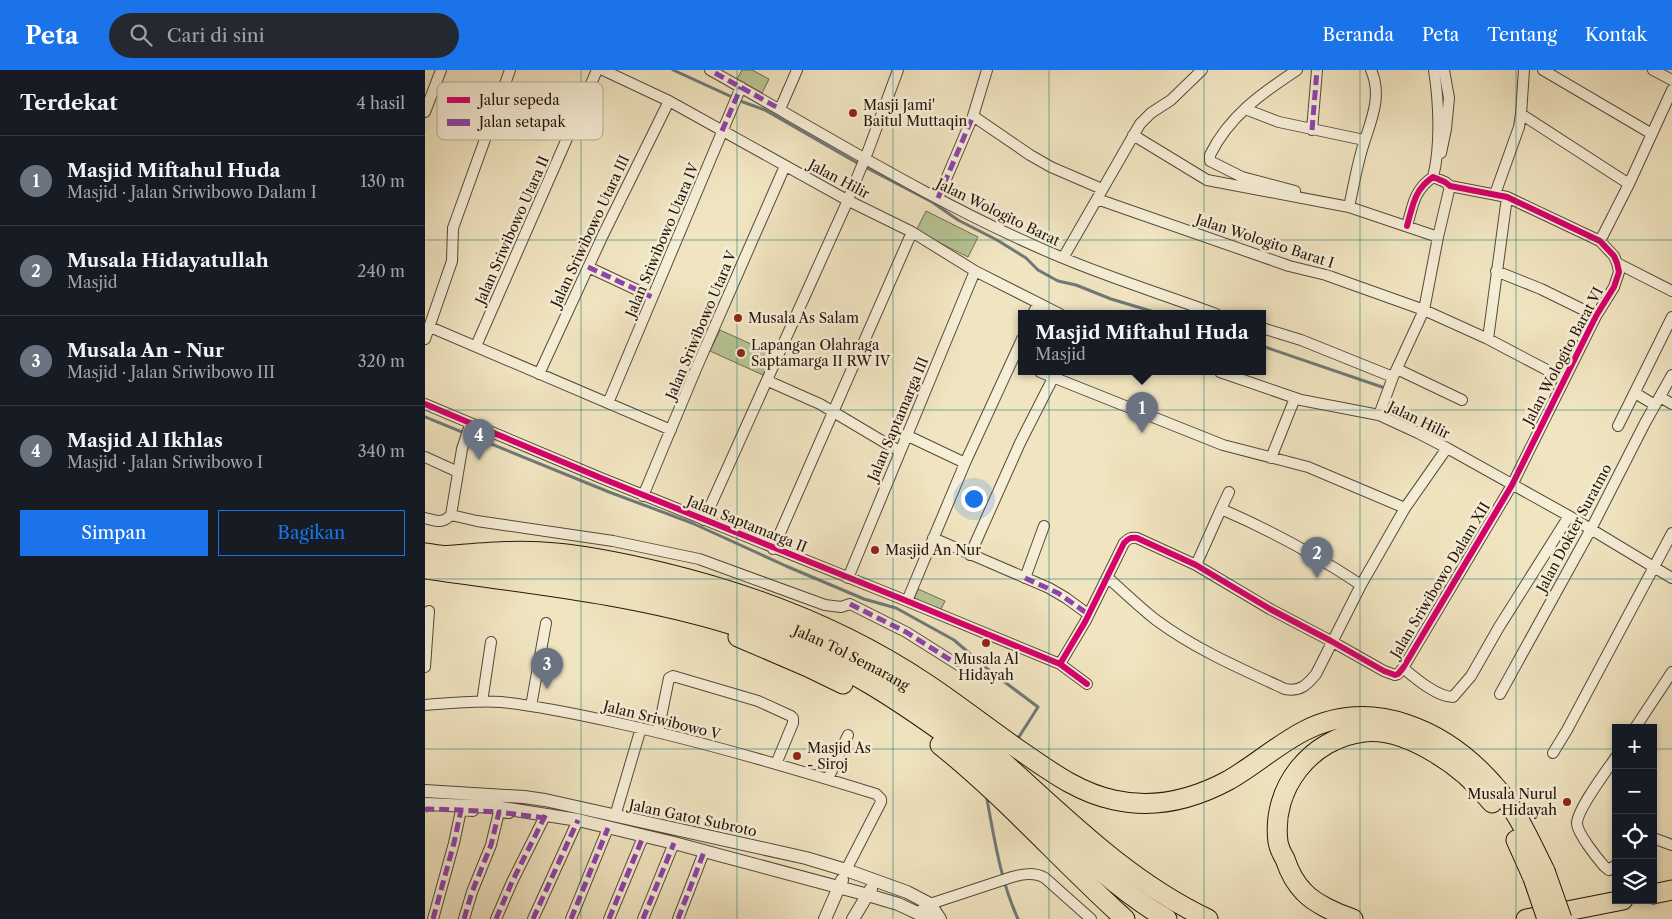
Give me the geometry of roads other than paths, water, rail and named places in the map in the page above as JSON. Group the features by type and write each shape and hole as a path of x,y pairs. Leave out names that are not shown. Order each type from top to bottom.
{"highway":[{"name":"Jalan Tol Semarang","path":"434,554 618,581 715,602 772,621 826,643 884,672 931,702 982,742 1032,798 1118,885 1145,906 1167,919"},
{"name":"Jalan Tol Semarang","path":"425,569 617,596 659,604 773,637 818,657 876,688 916,713 982,742"},
{"path":"659,604 809,667 869,697 915,724 952,755 1029,826 1087,885 1125,919"},
{"path":"982,742 1086,791 1114,800 1140,804 1165,802 1209,790 1231,779 1303,732 1330,720 1354,716 1388,718 1427,732 1464,755 1495,785 1519,819 1539,875 1547,919"},
{"path":"1353,919 1335,913 1304,892 1289,872 1278,843 1277,819 1283,794 1299,767 1318,749 1342,736 1365,731 1387,733 1421,744 1453,764 1485,794 1509,824 1562,919"},
{"name":"Jalan Tol Semarang","path":"1032,798 1131,874 1207,919"},
{"path":"1657,893 1672,890"},
{"path":"1526,919 1612,902"}],"street":[{"path":"425,112 441,70"},
{"path":"506,82 510,70"},
{"name":"Jalan Sriwibowo Utara II","path":"592,82 597,70"},
{"name":"Jalan Hilir","path":"603,70 669,101 847,200 913,232 975,271 1052,310"},
{"path":"780,109 797,70"},
{"path":"704,520 847,200 898,70"},
{"path":"937,198 973,116 987,70"},
{"path":"1063,258 1133,135 1146,117 1171,100 1201,70"},
{"path":"1297,70 1262,93 1245,109 1213,148 1210,162 1242,177 1349,207 1438,237"},
{"path":"1312,130 1317,70"},
{"path":"1349,207 1364,140 1375,108 1376,93 1371,70"},
{"path":"1407,226 1416,196 1423,184 1433,177 1436,164 1438,99 1434,70"},
{"path":"1436,164 1442,151 1449,98 1444,70"},
{"path":"1495,194 1514,143 1521,114 1524,70"},
{"path":"1543,70 1652,134"},
{"path":"1653,70 1672,80"},
{"name":"Jalan Wologito Barat","path":"714,71 740,90 780,109 862,165 937,198 1063,258 1205,310"},
{"name":"Jalan Sriwibowo Utara IV","path":"608,403 740,90"},
{"path":"1601,241 1672,90"},
{"name":"Jalan Sriwibowo Utara III","path":"539,374 588,267 669,101"},
{"path":"1245,109 1279,122 1364,140"},
{"path":"1521,114 1629,184"},
{"path":"973,116 1051,167 1102,189"},
{"path":"1133,135 1207,180 1349,207"},
{"path":"425,339 452,261 453,228 485,140"},
{"name":"Jalan Sriwibowo Utara II","path":"476,346 566,140"},
{"name":"Jalan Sriwibowo Utara V","path":"643,496 696,369 785,166"},
{"path":"1433,177 1445,182 1449,186 1507,197 1601,241 1617,263 1672,291"},
{"path":"1379,415 1395,373 1424,310 1449,186"},
{"path":"1487,339 1507,197"},
{"name":"Jalan Wologito Barat I","path":"1097,199 1289,266 1327,275 1424,310 1487,339 1564,379"},
{"path":"773,548 913,232"},
{"name":"Jalan Wologito Barat VI","path":"1511,485 1596,316 1614,287 1619,272 1617,263"},
{"path":"588,267 652,297"},
{"name":"Jalan Saptamarga III","path":"848,578 975,271"},
{"path":"1496,271 1541,289 1596,316"},
{"path":"1034,310 1037,303"},
{"path":"1618,426 1672,317"},
{"path":"430,327 671,430"},
{"path":"1266,329 1395,373 1462,400"},
{"path":"907,600 965,463 1018,361"},
{"path":"1047,375 1223,445 1308,467 1405,508"},
{"name":"Jalan Hilir","path":"1229,375 1295,398 1379,415 1447,448 1569,516 1672,578"},
{"name":"Jalan Dokter Suratmo","path":"1500,694 1591,529 1672,375"},
{"path":"970,555 1020,443 1053,378"},
{"path":"767,381 833,411 899,452"},
{"path":"1635,393 1672,404"},
{"path":"1271,458 1295,398"},
{"name":"Jalan Saptamarga II","path":"425,404 469,429 907,600 1060,664 1087,684"},
{"path":"425,518 438,522 446,520 451,515 462,449 469,429"},
{"path":"906,435 965,463"},
{"path":"1107,577 1156,620 1179,636 1285,689 1301,688 1316,674 1331,641 1361,585 1405,508 1447,448"},
{"path":"425,457 458,472"},
{"name":"Jalan Sriwibowo Dalam XII","path":"1331,641 1390,674 1399,674 1511,485"},
{"path":"1196,565 1229,492"},
{"path":"1221,509 1247,520 1317,556 1361,585"},
{"path":"451,515 613,541 699,560 825,605 841,607 850,604 906,632 960,666"},
{"path":"1403,668 1441,694 1453,697 1471,676 1499,627 1569,516"},
{"path":"1025,578 1044,526"},
{"path":"1553,753 1672,533"},
{"path":"1060,664 1124,543 1132,537 1196,565 1271,609 1331,641"},
{"path":"933,538 1058,592 1088,614"},
{"path":"425,667 429,611"},
{"path":"531,706 546,623"},
{"path":"482,702 491,642"},
{"path":"1638,724 1672,672"},
{"path":"658,732 669,678 673,676 758,702 791,716 793,723 776,764"},
{"name":"Jalan Sriwibowo V","path":"425,705 482,702 557,710 658,732 776,764 876,794 881,799 881,802 846,870"},
{"path":"615,816 641,728"},
{"path":"828,779 848,735"},
{"path":"1612,763 1579,812 1577,825 1604,866 1609,870 1612,868"},
{"name":"Jalan Gatot Subroto","path":"425,791 523,797 806,858 907,892 930,904 940,919"},
{"name":"Jalan Gatot Subroto","path":"425,804 496,807 579,820 674,843 868,895 899,904 930,919"},
{"path":"425,811 427,809 461,810 545,816 496,919"},
{"path":"433,919 461,810"},
{"path":"465,919 472,892 491,845 499,812"},
{"path":"533,919 579,820"},
{"path":"571,919 608,828"},
{"path":"609,919 643,836"},
{"path":"1657,839 1672,845"},
{"path":"643,919 674,843"},
{"path":"678,919 704,852"},
{"path":"825,919 846,870"},
{"path":"917,913 930,904 1012,877 1038,874 1091,919"},
{"path":"853,919 876,881"}],"waterway":[{"path":"673,70 765,110 859,164"},
{"path":"865,167 932,202 958,220 997,240 1026,258 1038,270 1058,281 1076,285 1111,299 1148,310"},
{"path":"1266,347 1382,387"},
{"path":"425,417 609,492 692,523 864,599 896,608 954,640 990,671 1038,707 1017,740"},
{"path":"986,794 1002,873 1018,919"}],"place":[{"name":"Masji Jami' Baitul Muttaqin","path":"853,113"},
{"name":"Musala As Salam","path":"738,318"},
{"name":"Lapangan Olahraga Saptamarga II RW IV","path":"741,353"},
{"name":"Masjid Miftahul Huda","path":"1142,433"},
{"name":"Masjid Al Ikhlas","path":"479,460"},
{"name":"Masjid An Nur","path":"875,550"},
{"name":"Musala Hidayatullah","path":"1317,578"},
{"name":"Musala Al Hidayah","path":"986,643"},
{"name":"Musala An - Nur","path":"547,689"},
{"name":"Masjid As - Siroj","path":"797,756"},
{"name":"Musala Nurul Hidayah","path":"1567,802"}]}
